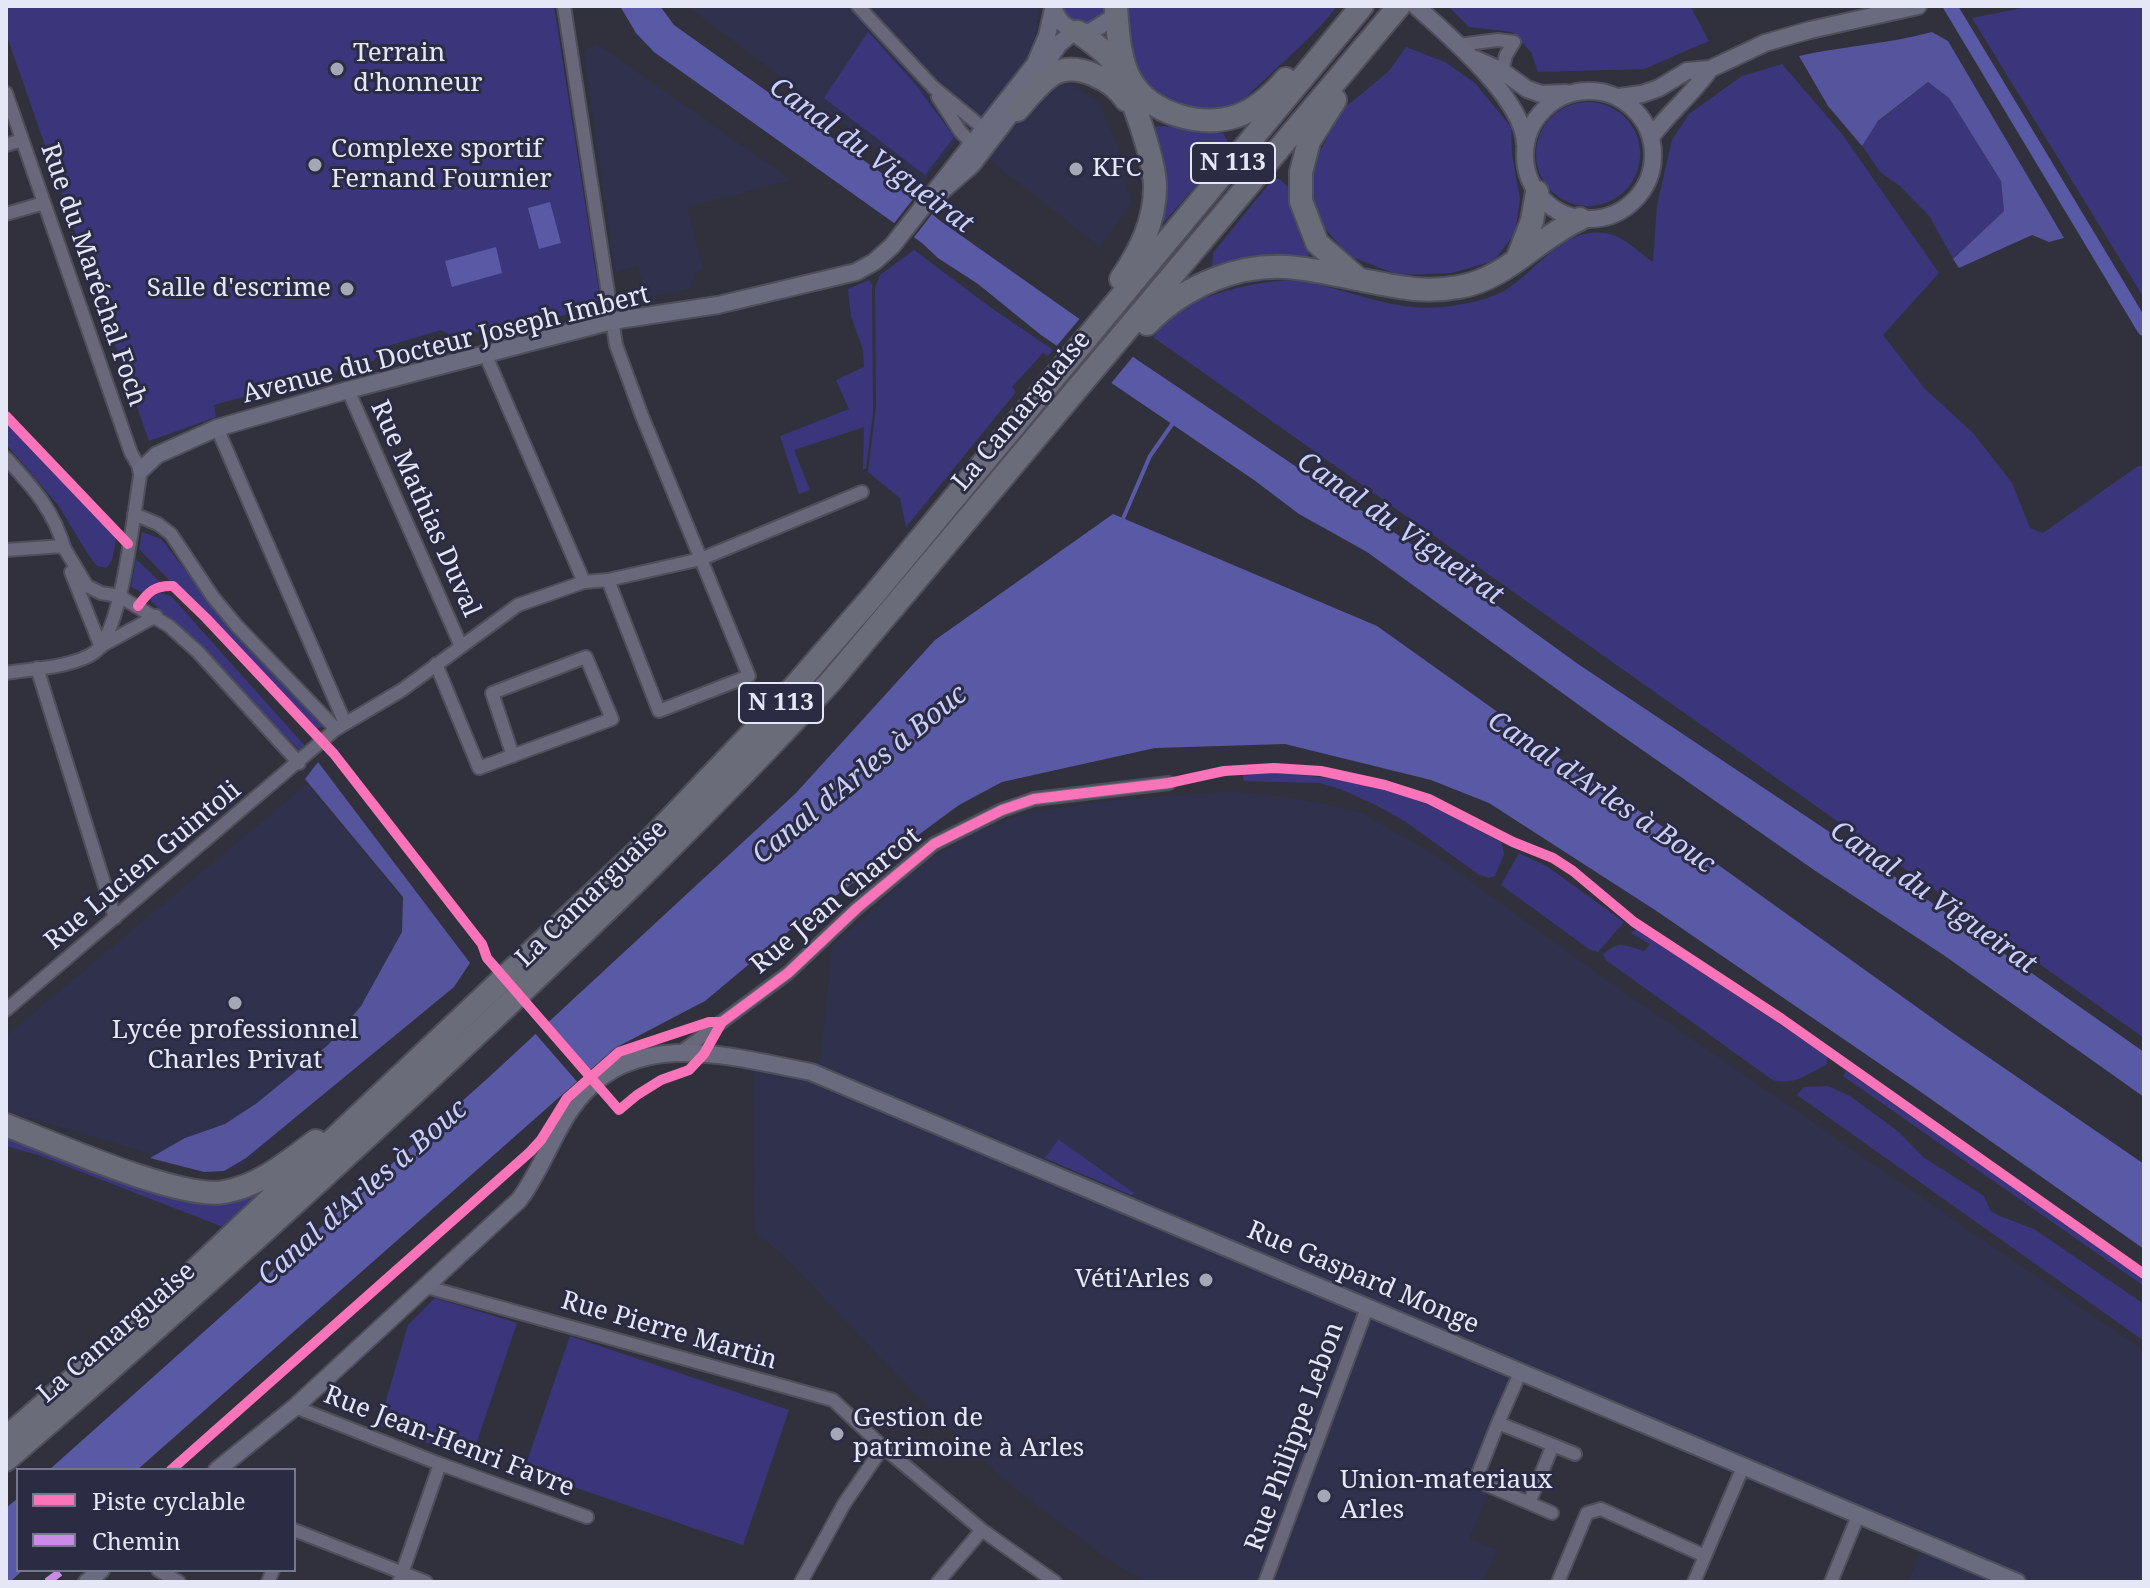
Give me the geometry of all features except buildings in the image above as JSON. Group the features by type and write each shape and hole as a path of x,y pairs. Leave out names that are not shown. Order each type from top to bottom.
{"highway":[{"name":"La Camarguaise","path":"6,1460 270,1228 565,952 776,741 1130,334 1399,6"},
{"path":"1116,7 1122,59 1132,83 1154,105 1168,112 1207,119 1236,116 1256,106 1275,91 1328,32 1361,8"},
{"name":"La Camarguaise","path":"6,1438 171,1293 653,837 730,757 813,667 972,477 1102,313 1361,8"},
{"path":"1076,31 1114,63 1149,154 1155,187 1142,248 1102,313"},
{"path":"1360,279 1317,243 1301,201 1301,172 1309,141 1349,82 1377,31"},
{"path":"1017,110 1050,76 1060,71 1082,72 1112,84 1135,113"},
{"path":"1517,260 1532,221 1537,192"},
{"path":"1130,334 1167,304 1204,283 1232,272 1295,267 1403,290 1439,290 1485,280 1562,227 1580,219"},
{"path":"6,1125 178,1188 222,1193 269,1176 328,1131 469,1011"}],"street":[{"path":"564,6 616,345 749,676 659,711 608,580"},
{"path":"858,6 933,87 983,128"},
{"path":"1416,6 1473,58 1518,116 1525,134 1527,169 1537,192 1548,205 1563,214 1580,219 1601,218 1621,211 1638,197 1649,179 1654,158 1651,137 1633,107 1619,97"},
{"path":"1473,58 1541,94 1588,90 1619,97 1659,88 1687,71 1710,69 1765,43 1916,6"},
{"path":"1053,8 1067,28 1090,32 1111,19 1116,7"},
{"name":"Avenue du Docteur Joseph Imbert","path":"141,470 157,455 217,428 348,390 612,321 718,305 856,272 874,262 898,238 1035,64 1047,36 1053,8"},
{"path":"930,197 948,187 972,165 1017,110 1059,44 1076,31"},
{"path":"1458,45 1498,40 1514,42 1506,55 1502,71"},
{"path":"1651,137 1676,106 1697,89 1710,69"},
{"path":"933,87 971,143"},
{"path":"1525,145 1531,127 1541,112 1555,100 1572,92"},
{"name":"Rue du Maréchal Foch","path":"6,93 131,453 141,470"},
{"path":"6,145 22,140"},
{"path":"6,214 44,203"},
{"path":"486,356 584,582"},
{"name":"Rue Mathias Duval","path":"348,390 461,646"},
{"path":"217,428 341,726"},
{"path":"6,458 42,497 54,518 101,647"},
{"path":"101,647 114,622 141,470"},
{"name":"Rue Lucien Guintoli","path":"6,1010 341,726 402,690 518,605 584,582 608,580 701,559 862,492"},
{"path":"134,514 158,524 171,534 213,597 237,626 341,726"},
{"path":"6,550 63,546"},
{"path":"63,546 87,586 101,593 119,596 156,616 198,652 302,759"},
{"path":"6,673 77,660 156,616"},
{"path":"436,664 479,768 513,756 612,719 586,657 492,693 513,756"},
{"path":"37,668 115,918"},
{"name":"Rue Jean Charcot","path":"219,1468 295,1407 519,1200 534,1180 566,1118 583,1094 622,1063 650,1055 681,1052 788,973 857,908 934,844 1002,810 1034,799 1169,783"},
{"name":"Rue Gaspard Monge","path":"681,1052 811,1072 2017,1582"},
{"name":"Rue Pierre Martin","path":"427,1287 833,1400 883,1447 982,1530 1055,1582"},
{"name":"Rue Philippe Lebon","path":"1265,1582 1367,1308"},
{"path":"1521,1371 1478,1474 1480,1482 1552,1513"},
{"name":"Rue Jean-Henri Favre","path":"295,1407 587,1517"},
{"path":"1498,1423 1575,1454"},
{"path":"1529,1503 1553,1445"},
{"path":"801,1582 844,1504 883,1447"},
{"path":"400,1577 440,1464"},
{"path":"1694,1582 1743,1467"},
{"path":"1558,1582 1587,1513 1601,1509 1705,1556"},
{"path":"1831,1582 1858,1516"},
{"path":"938,1582 982,1530"},
{"path":"296,1531 400,1577 426,1582"},
{"path":"162,1572 179,1582"}],"shaded area":[{"name":"Complexe sportif Fernand Fournier","path":"6,6 554,6 601,305 524,326 522,320 456,338 441,330 378,349 373,361 214,405 216,417 149,441 6,34"},
{"path":"687,6 1040,6 1031,59 1099,102 1120,154 1131,203 1100,247 960,137 922,183"},
{"path":"1058,6 1108,6 1099,22 1074,26"},
{"path":"1129,6 1337,6 1311,36 1242,101 1225,110 1209,112 1176,105 1161,96 1139,72 1128,41"},
{"path":"1448,6 1690,6 1709,41 1644,69 1538,72 1531,52 1512,32 1469,27"},
{"path":"2032,6 2144,6 2144,298 1972,18"},
{"path":"868,32 915,84 954,137 925,175 824,98"},
{"path":"1932,32 1948,41 2064,238 2049,242 2032,235 1959,268 1953,259 2004,211 2001,181 1949,98 1928,82 1878,121 1862,146 1828,106 1799,56"},
{"path":"596,43 791,180 687,207 703,270 694,273 691,288 646,298 638,266 615,272 584,53"},
{"path":"1406,47 1445,62 1475,83 1511,127 1512,155 1520,199 1515,233 1494,261 1451,273 1399,275 1349,256 1320,223 1311,186 1316,159 1341,111 1389,71"},
{"path":"1782,64 1842,134 1939,273 1883,335 1925,389 1973,433 2012,483 2030,528 2043,533 2138,466 2144,466 2144,1038 1153,337 1170,316 1199,300 1273,281 1302,281 1397,305 1436,308 1475,302 1504,291 1554,250 1581,235 1613,235 1653,262 1657,205 1672,140 1689,114 1742,76"},
{"path":"1928,82 1949,98 2001,181 2004,211 1953,259 1930,217 1900,186 1880,172 1861,144 1878,122"},
{"path":"1588,102 1608,106 1625,117 1636,134 1640,154 1636,174 1625,191 1608,202 1588,206 1568,202 1551,191 1540,174 1536,154 1540,134 1551,117 1568,106"},
{"path":"1154,127 1223,133 1230,146 1159,228 1165,177 1163,152"},
{"path":"1273,179 1279,179 1287,186 1301,240 1309,255 1304,259 1212,267 1213,253"},
{"path":"914,250 1053,350 1048,356 1043,353 1012,387 1016,392 906,527 900,498 868,472 876,407 875,288 880,275"},
{"path":"869,280 872,285 873,413 866,468 863,470 864,427 794,450 810,490 799,494 780,436 849,409 836,380 864,367 863,350 851,316 848,289"},
{"path":"6,422 117,535 112,560 107,568 97,566 58,505 6,444"},
{"path":"142,532 161,539 208,599 325,724 323,727 315,729 309,725 189,595 169,580 139,549"},
{"path":"136,559 160,582 143,593 131,587"},
{"path":"155,591 171,596 305,746 299,750 151,601 150,595"},
{"path":"318,762 470,963 454,987 246,1158 224,1171 204,1172 150,1158 185,1138 225,1124 257,1103 328,1045 361,1006 402,932 403,897 305,779"},
{"path":"1242,771 1327,778 1378,787 1410,797 1502,843 1504,854 1495,876 1489,878 1478,874 1406,822 1340,789 1319,783 1244,781"},
{"name":"Lycée professionnel Charles Privat","path":"307,784 462,970 239,1168 182,1163 6,1111 6,1036"},
{"path":"1233,791 1305,800 1362,813 1435,855 1602,977 2144,1351 2144,1582 1908,1582 1921,1551 1758,1485 1511,1376 1470,1474 1472,1484 1488,1494 1469,1539 1497,1549 1483,1582 1147,1582 1113,1563 1007,1482 927,1406 785,1257 755,1232 754,1072 820,1061 832,946 928,860 976,831 1027,813 1115,800"},
{"path":"1519,853 1548,867 1624,922 1598,952 1589,949 1501,885"},
{"path":"1636,929 1828,1056 1826,1065 1792,1080 1771,1079 1606,960 1603,955 1618,945 1644,951 1650,944 1631,933"},
{"path":"1846,1071 2144,1278 2144,1286 1843,1076"},
{"path":"1828,1086 1850,1096 1899,1132 1923,1157 1984,1196 1990,1210 1997,1215 2034,1229 2144,1304 2144,1341 1797,1095 1804,1087"},
{"path":"6,1134 179,1195 273,1182 228,1229 38,1155 6,1146"},
{"path":"1059,1139 1134,1193 1131,1195 1045,1158"},
{"path":"435,1298 517,1323 471,1459 379,1425 408,1325"},
{"path":"570,1336 789,1410 743,1545 524,1470"}],"water":[{"path":"620,6 660,6 674,25 908,192 939,220 1139,361 1426,554 1578,664 1861,853 2144,1052 2144,1097 1942,954 1814,870 1608,726 1367,552 1299,514 1041,335 922,243 654,52 636,33"},
{"path":"550,202 561,243 539,249 528,208"},
{"path":"496,247 502,273 452,287 445,261"},
{"name":"Canal d'Arles à Bouc","path":"1113,514 1377,626 1532,740 1689,844 1953,1033 2144,1164 2144,1249 1655,910 1489,803 1431,780 1285,744 1155,748 1002,782 959,805 796,925 705,1001 615,1048 139,1468 51,1468 488,1078 796,793 935,640"},
{"path":"16,1500 16,1572 21,1572 10,1582 6,1582 6,1508"}],"pier":[{"path":"917,194 935,210 912,240 892,226"},
{"path":"1082,316 1136,353 1108,387 1054,349"},
{"path":"545,1020 592,1075 580,1085 533,1031"}],"waterway":[{"path":"1950,6 2144,329"},
{"path":"1122,521 1150,456 1173,423"}],"marked path":[{"path":"47,1582 60,1572"}],"cycle path":[{"path":"6,416 128,544"},
{"path":"138,606 152,590 173,586 206,618 334,754 482,944 487,958 619,1110 661,1080 689,1070 704,1054 722,1022 788,973 857,908 934,844 1002,810 1034,799 1169,783 1224,771 1274,768 1321,771 1385,785 1429,799 1513,842 1553,858 1634,922 1782,1019 2144,1274"},
{"path":"173,1468 530,1152 567,1098 619,1052 709,1022 722,1022"}],"place":[{"name":"Terrain d'honneur","path":"337,69"},
{"name":"Complexe sportif Fernand Fournier","path":"315,165"},
{"name":"KFC","path":"1076,169"},
{"name":"Salle d'escrime","path":"347,289"},
{"name":"Lycée professionnel Charles Privat","path":"235,1003"},
{"name":"Véti'Arles","path":"1206,1280"},
{"name":"Gestion de patrimoine à Arles","path":"837,1434"},
{"name":"Union-materiaux Arles","path":"1324,1496"}],"water label":[{"name":"Canal du Vigueirat","path":"871,156"},
{"name":"Canal du Vigueirat","path":"1400,529"},
{"name":"Canal du Vigueirat","path":"1933,898"}]}
